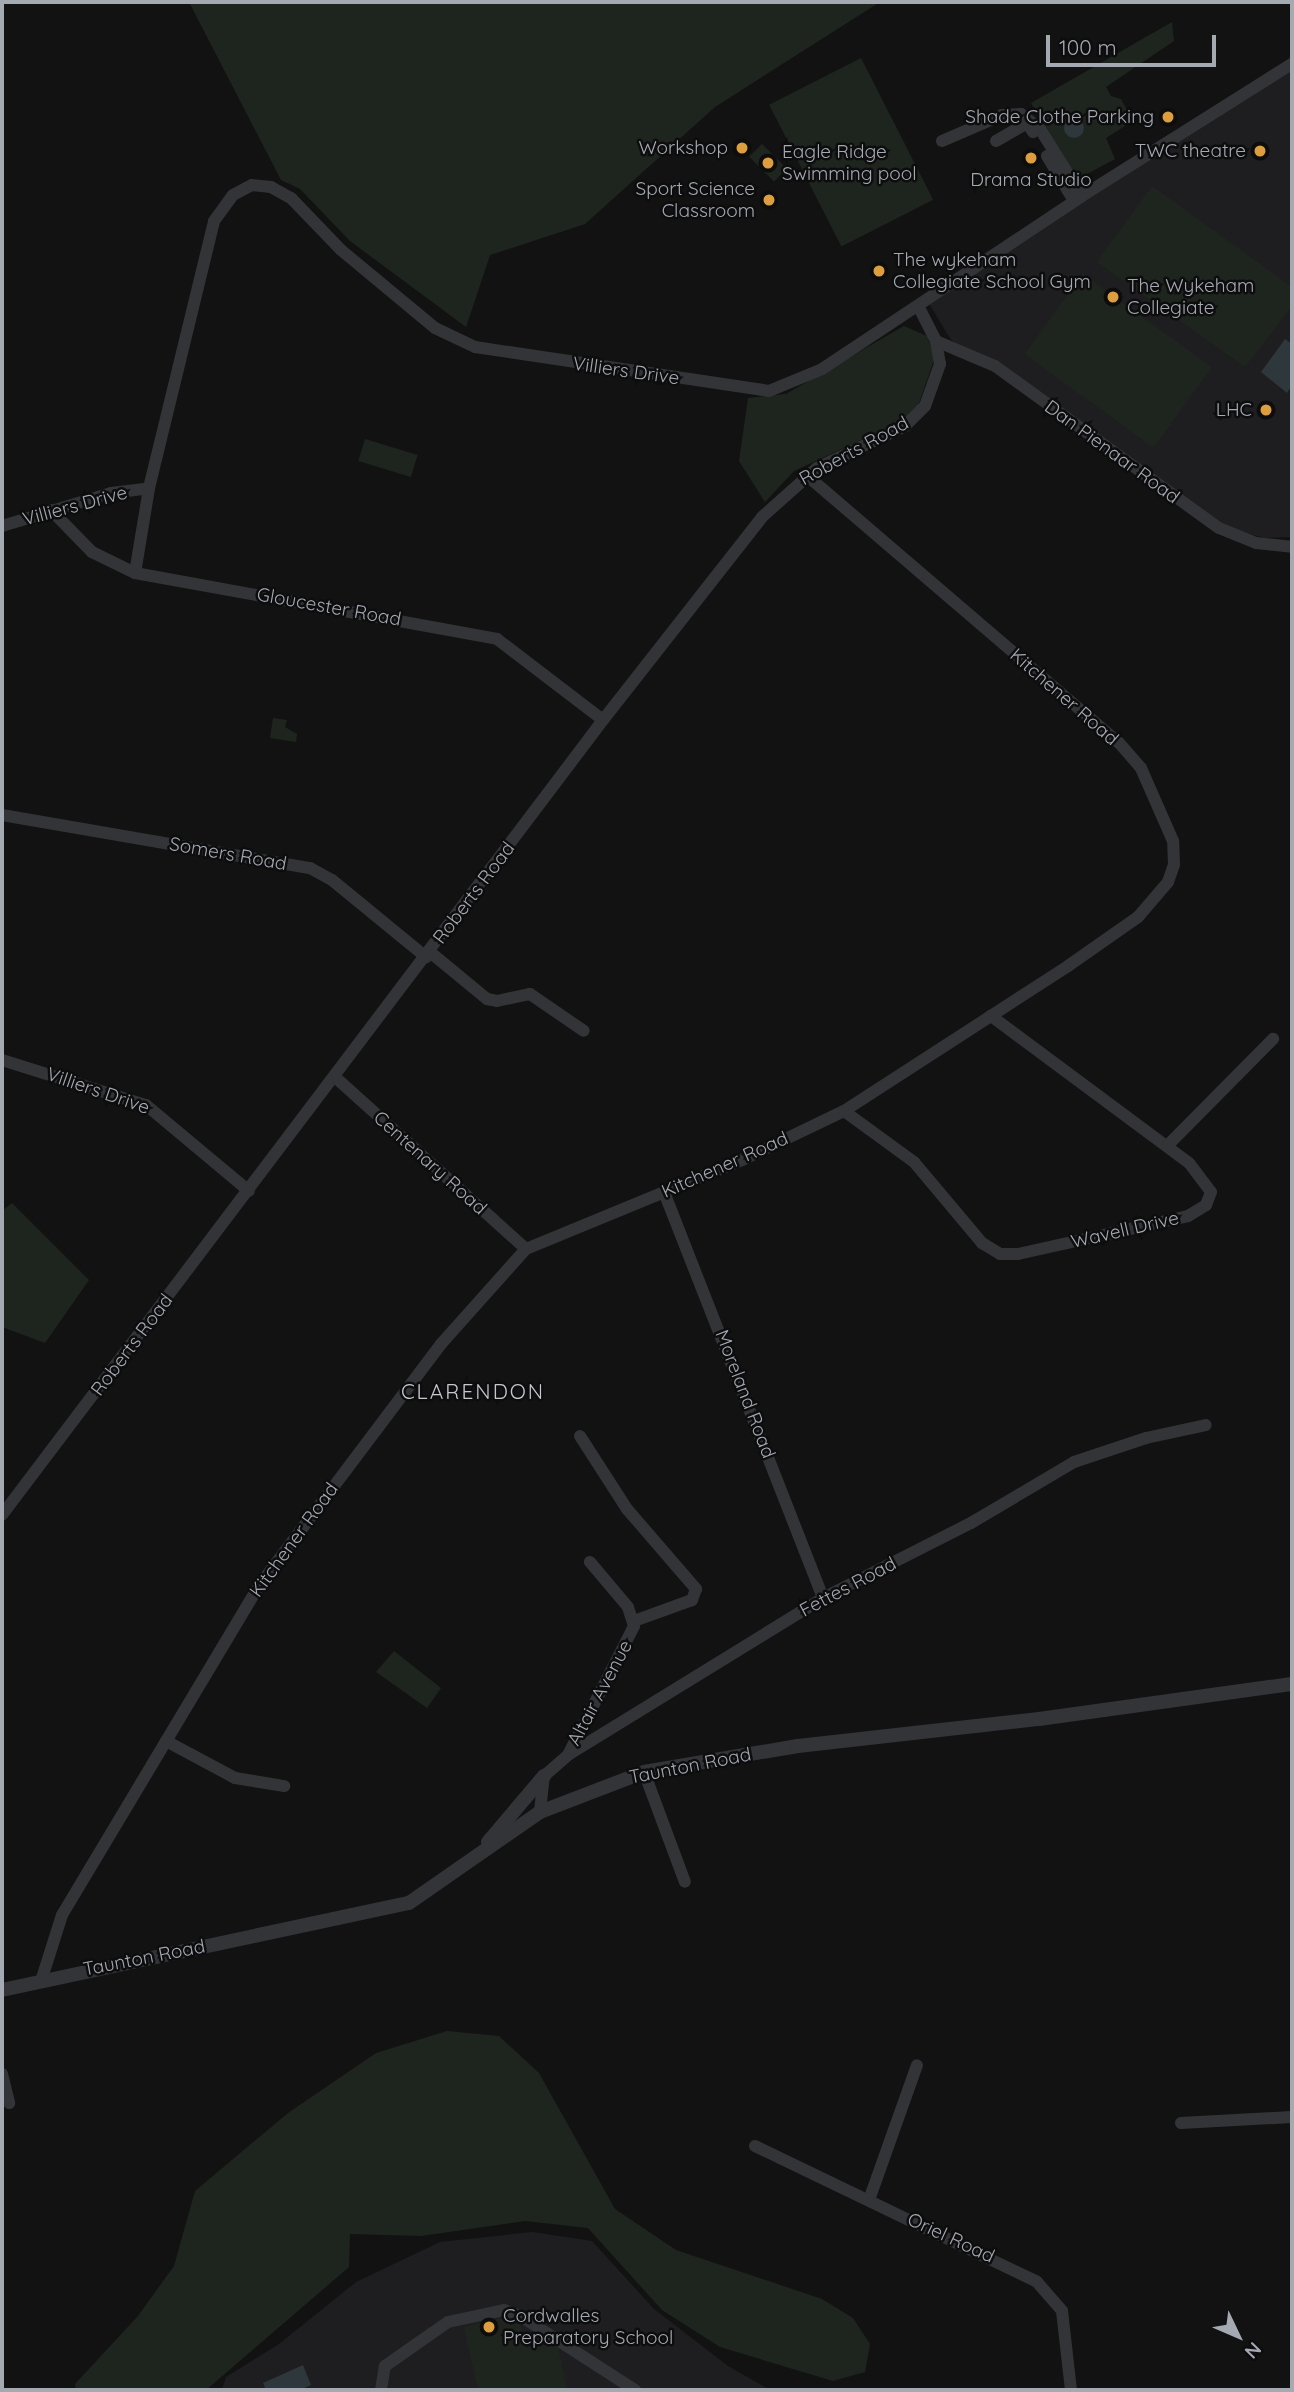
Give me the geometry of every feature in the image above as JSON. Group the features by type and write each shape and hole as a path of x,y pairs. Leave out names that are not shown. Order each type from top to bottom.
{"street":[{"name":"Villiers Drive","path":"135,573 149,488 214,221 233,194 252,185 271,187 291,198 341,250 435,328 489,351 769,391 801,381 1078,198 1292,64"},
{"path":"942,141 1002,115 1021,114 1040,129 1078,198"},
{"path":"996,141 1027,123 1078,198"},
{"name":"Roberts Road","path":"2,1515 603,720 762,516 806,475 916,417 933,393 940,364 936,341 918,306"},
{"name":"Dan Pienaar Road","path":"936,341 995,366 1219,528 1256,543 1292,547"},
{"name":"Kitchener Road","path":"42,1978 62,1916 261,1583 441,1344 526,1249 664,1192 844,1111 1138,917 1168,882 1174,865 1173,841 1141,768 1119,743 806,475"},
{"name":"Villiers Drive","path":"2,526 111,493 149,488"},
{"name":"Gloucester Road","path":"51,510 92,552 135,573 497,639 603,720"},
{"name":"Somers Road","path":"2,815 310,868 332,880 487,999 497,1002 530,994 584,1031"},
{"name":"Wavell Drive","path":"844,1111 914,1162 982,1242 1000,1254 1018,1255 1199,1213 1210,1199 1208,1184 1167,1146 991,1016"},
{"path":"1167,1146 1273,1039"},
{"name":"Villiers Drive","path":"2,1060 146,1105 249,1191"},
{"name":"Centenary Road","path":"335,1077 526,1249"},
{"name":"Moreland Road","path":"664,1192 823,1598"},
{"name":"Fettes Road","path":"544,1776 568,1755 823,1598 971,1523 1074,1462 1146,1438 1206,1425"},
{"path":"580,1436 626,1509 696,1590 692,1600 635,1621"},
{"name":"Altair Avenue","path":"568,1755 635,1621 590,1562"},
{"name":"Taunton Road","path":"2,1990 42,1978 383,1912 429,1892 540,1812 645,1773 799,1746 1013,1723 1292,1684"},
{"path":"166,1741 235,1778 284,1786"},
{"path":"645,1773 685,1882"},
{"path":"540,1812 544,1776"},
{"path":"481,1852 544,1776"},
{"path":"869,2200 917,2065"},
{"path":"2,2074 9,2103"},
{"path":"1181,2123 1292,2117"},
{"name":"Oriel Road","path":"755,2146 1009,2265 1054,2297 1068,2329 1072,2390"},
{"path":"381,2390 382,2373 392,2360 421,2345 454,2319 497,2309 522,2317 635,2390"}],"shaded area":[{"path":"189,2 880,2 715,107 585,224 490,255 466,327 350,241 300,189 281,180"},
{"path":"1172,22 1174,41 1106,87 1111,96 1121,99 1133,121 1106,138 1115,159 1076,180 1031,103"},
{"path":"861,58 933,200 841,246 769,105"},
{"name":"The Wykeham Collegiate","path":"1292,64 1292,537 1264,538 1223,526 951,340 928,302"},
{"path":"1074,118 1081,121 1084,128 1081,135 1074,138 1067,135 1064,128 1067,121"},
{"name":"Eagle Ridge Swimming pool","path":"762,144 787,169 774,181 749,157"},
{"path":"1152,186 1292,287 1292,306 1245,367 1097,262"},
{"path":"1083,274 1212,367 1153,448 1025,354"},
{"path":"904,326 927,336 935,357 918,406 909,418 794,471 765,502 739,461 748,398 786,394"},
{"path":"1285,339 1292,344 1292,385 1287,393 1261,372"},
{"path":"365,439 418,455 411,477 358,461"},
{"path":"273,718 287,720 285,727 297,734 296,742 270,738"},
{"path":"12,1203 89,1280 45,1343 2,1327 2,1211"},
{"path":"394,1651 441,1688 427,1708 376,1672"},
{"path":"447,2031 499,2036 539,2073 615,2209 676,2250 822,2299 853,2318 870,2344 865,2372 833,2381 720,2347 662,2310 588,2228 525,2221 421,2236 350,2234 349,2267 206,2390 76,2390 75,2384 138,2316 174,2266 195,2191 288,2113 376,2053"},
{"name":"Cordwalles Preparatory School","path":"532,2232 592,2241 654,2309 728,2366 770,2390 222,2390 226,2377 279,2344 356,2282 440,2242"},
{"path":"518,2314 526,2348 557,2342 567,2390 478,2390 464,2327"},
{"path":"303,2365 311,2385 300,2390 266,2390 263,2383"}],"place":[{"name":"Shade Clothe Parking","path":"1168,117"},
{"name":"Workshop","path":"742,148"},
{"name":"TWC theatre","path":"1260,151"},
{"name":"Drama Studio","path":"1031,158"},
{"name":"Eagle Ridge Swimming pool","path":"768,163"},
{"name":"Sport Science Classroom","path":"769,200"},
{"name":"The wykeham Collegiate School Gym","path":"879,271"},
{"name":"The Wykeham Collegiate","path":"1113,297"},
{"name":"LHC","path":"1266,410"},
{"name":"Cordwalles Preparatory School","path":"489,2327"}],"district":[{"name":"CLARENDON","path":"473,1391"}]}
